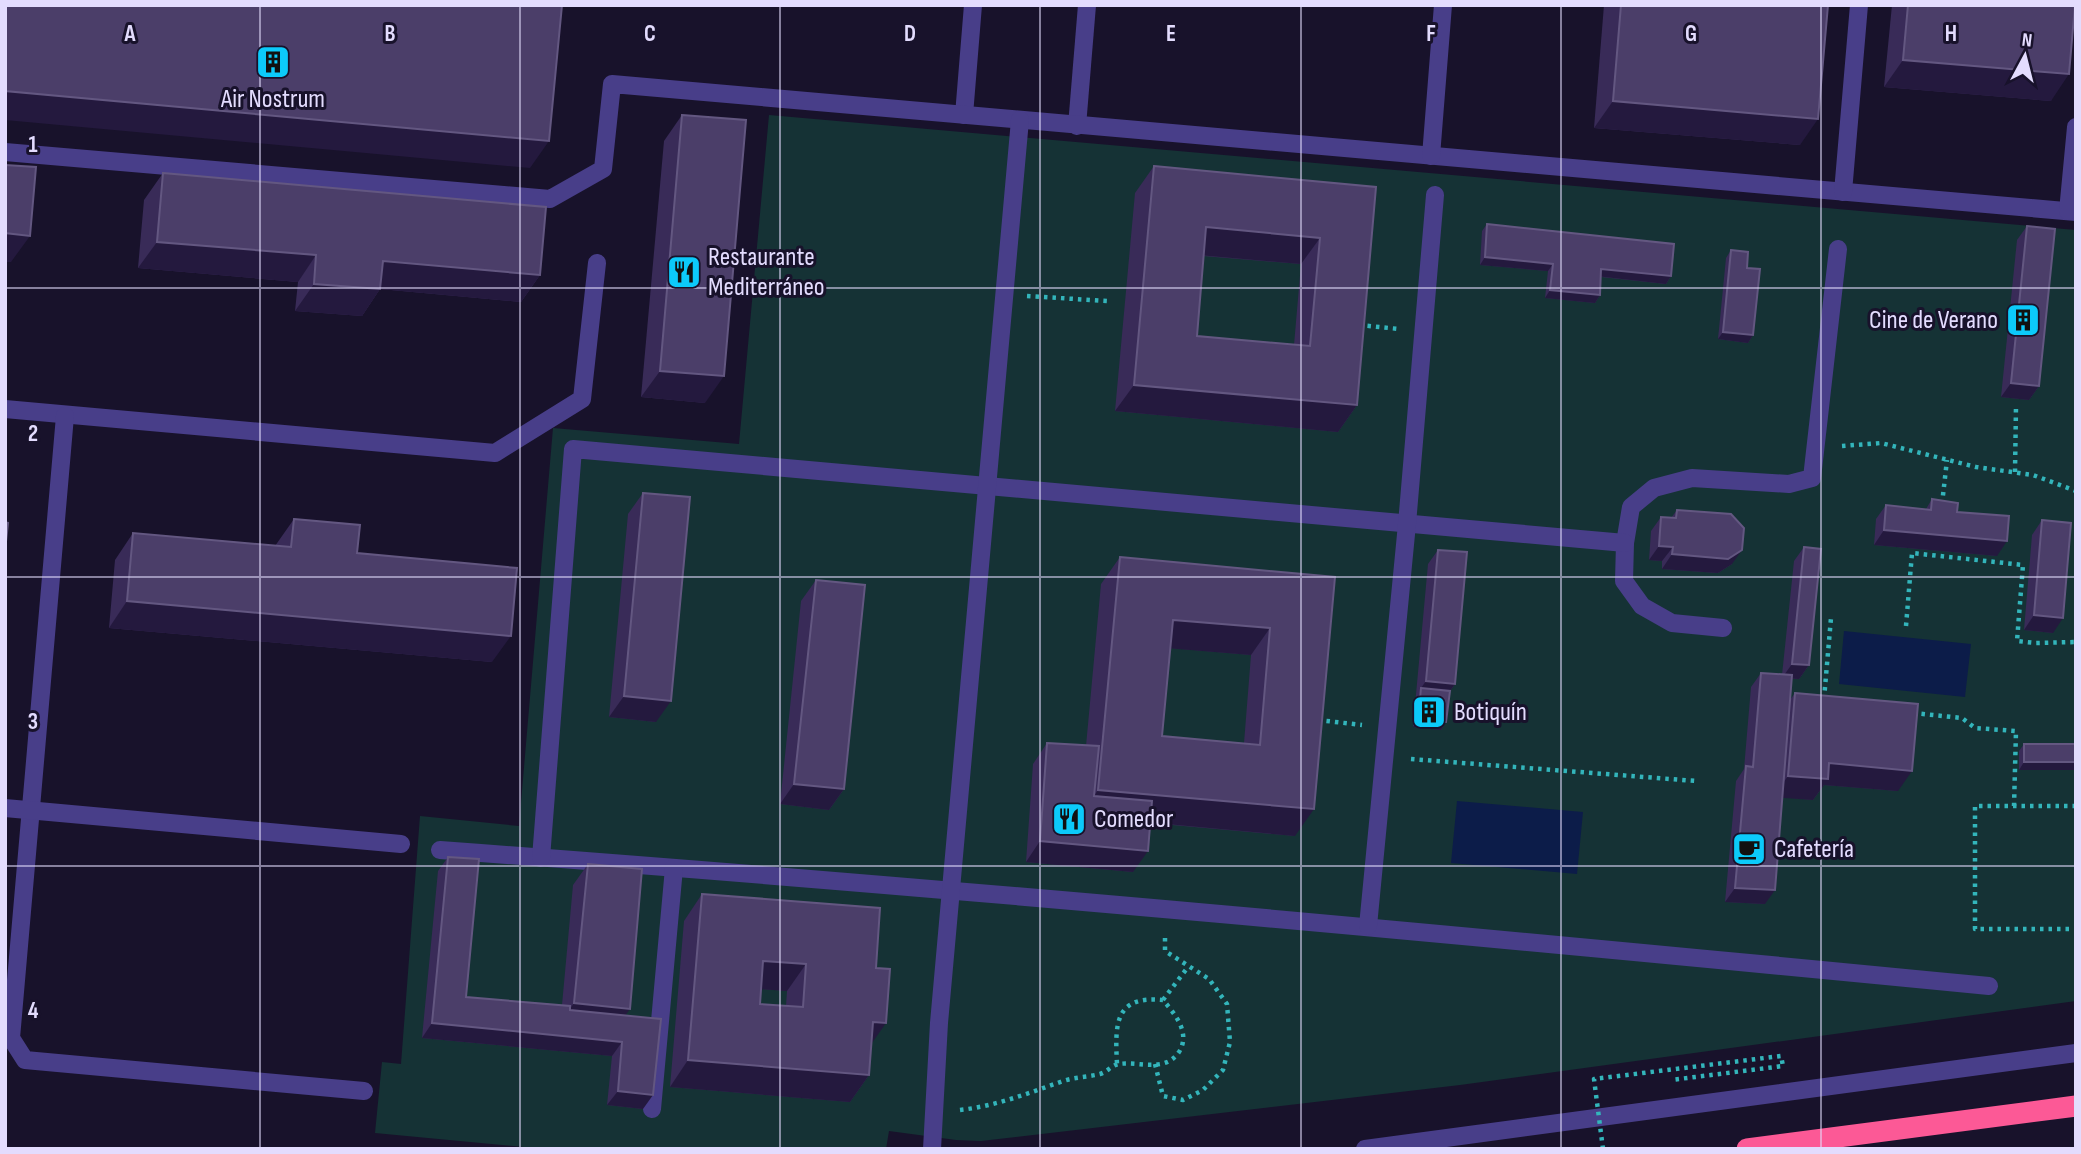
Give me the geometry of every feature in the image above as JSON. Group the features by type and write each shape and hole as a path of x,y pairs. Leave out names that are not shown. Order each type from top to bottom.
{"highway":[{"path":"1747,1149 2076,1106"}],"street":[{"path":"964,115 973,5"},
{"path":"1077,126 1087,5"},
{"path":"1431,156 1443,5"},
{"path":"1843,192 1859,5"},
{"path":"5,152 550,198 603,169 612,84 2072,211 2076,127"},
{"path":"933,1146 939,1023 1020,120"},
{"path":"1368,926 1407,524 1435,195"},
{"path":"1723,628 1672,622 1642,606 1624,580 1625,543 1631,508 1654,488 1692,478 1789,484 1812,478 1838,249"},
{"path":"5,409 495,453 582,400 597,263"},
{"path":"65,416 10,1038 25,1060 364,1091"},
{"path":"541,858 573,449 1625,543"},
{"path":"5,808 401,844"},
{"path":"440,850 1368,926 1989,986"},
{"path":"652,1110 674,868"},
{"path":"1365,1149 2076,1053"}],"path":[{"path":"1005,294 1107,301"},
{"path":"1348,324 1423,332"},
{"path":"2015,472 2016,406"},
{"path":"1816,447 1881,443 1976,467 2033,475 2076,492"},
{"path":"1942,510 1947,460"},
{"path":"1906,626 1912,553 2023,565 2017,641 2076,642"},
{"path":"1823,704 1831,618"},
{"path":"1907,713 1962,718 1975,728 2016,732 2014,806"},
{"path":"1306,719 1362,725 1401,758 1696,781"},
{"path":"2076,806 1975,806 1975,929 2076,929"},
{"path":"1155,1064 1163,1096 1183,1100 1203,1090 1223,1070 1230,1042 1227,1004 1209,979 1165,951 1166,909"},
{"path":"1163,1000 1188,967"},
{"path":"934,1113 982,1108 1065,1081 1103,1073 1117,1064 1169,1062 1180,1051 1184,1032 1177,1016 1163,1000 1144,998 1130,1004 1119,1016 1116,1035 1117,1064"},
{"path":"1603,1149 1594,1079 1781,1056 1783,1066 1671,1080"}],"green space":[{"path":"769,115 2076,230 2076,1001 1460,1085 981,1141 889,1131 886,1149 545,1149 375,1133 382,1062 401,1064 420,816 519,826 553,428 739,444"}],"water":[{"path":"1844,631 1971,644 1965,697 1839,684"},
{"path":"1457,801 1583,812 1577,874 1451,863"}],"building":[{"name":"Air Nostrum","path":"5,5 562,5 549,141 5,91"},
{"path":"1621,5 1828,5 1818,119 1613,101"},
{"path":"1908,5 2075,5 2069,74 1903,60"},
{"name":"Restaurante Mediterráneo","path":"682,115 746,120 724,376 660,371"},
{"path":"5,165 36,167 30,236 5,233"},
{"path":"1154,166 1376,187 1357,405 1134,385","holes":["1206,227 1320,238 1310,346 1197,336"]},
{"path":"163,173 546,207 540,275 383,261 380,289 314,284 316,255 157,242"},
{"path":"1487,224 1674,244 1671,276 1601,269 1600,295 1550,290 1553,264 1485,257"},
{"name":"Cine de Verano","path":"2027,226 2055,229 2039,386 2011,383"},
{"path":"1731,250 1748,252 1747,268 1760,269 1753,335 1723,332"},
{"path":"643,493 690,497 671,701 624,696"},
{"path":"1932,499 1958,503 1957,512 2009,516 2007,541 1884,530 1886,505 1931,510"},
{"path":"1677,510 1731,514 1744,528 1742,550 1728,559 1672,554 1673,547 1659,546 1661,517 1676,518"},
{"path":"294,519 360,525 357,553 517,568 511,636 127,601 133,533 291,547"},
{"path":"2042,520 2071,523 2063,618 2034,615"},
{"path":"5,522 8,523 5,551"},
{"path":"1804,547 1821,549 1809,665 1792,664"},
{"path":"1438,550 1467,552 1455,684 1426,681"},
{"path":"1120,557 1335,577 1314,809 1098,790","holes":["1173,620 1270,628 1260,745 1162,736"]},
{"path":"816,580 865,585 844,789 794,784"},
{"path":"1761,673 1792,675 1775,890 1735,888 1746,766 1753,767"},
{"name":"Botiquín","path":"1421,688 1450,691 1446,722 1418,720"},
{"path":"1795,693 1918,704 1912,771 1829,763 1828,779 1788,776"},
{"path":"1047,743 1099,746 1094,796 1152,801 1148,851 1040,841"},
{"path":"2024,744 2076,744 2076,762 2024,762"},
{"path":"448,857 479,859 466,997 570,1006 570,1010 661,1019 653,1095 618,1091 622,1042 432,1023"},
{"path":"588,864 642,869 630,1009 574,1003"},
{"path":"702,894 880,908 876,968 890,969 886,1023 873,1022 869,1075 688,1060","holes":["763,961 806,964 803,1007 760,1004"]}],"place":[{"name":"Air Nostrum","path":"273,62"},
{"name":"Restaurante Mediterráneo","path":"684,272"},
{"name":"Cine de Verano","path":"2023,320"},
{"name":"Botiquín","path":"1429,712"},
{"name":"Comedor","path":"1069,819"},
{"name":"Cafetería","path":"1749,849"}]}
